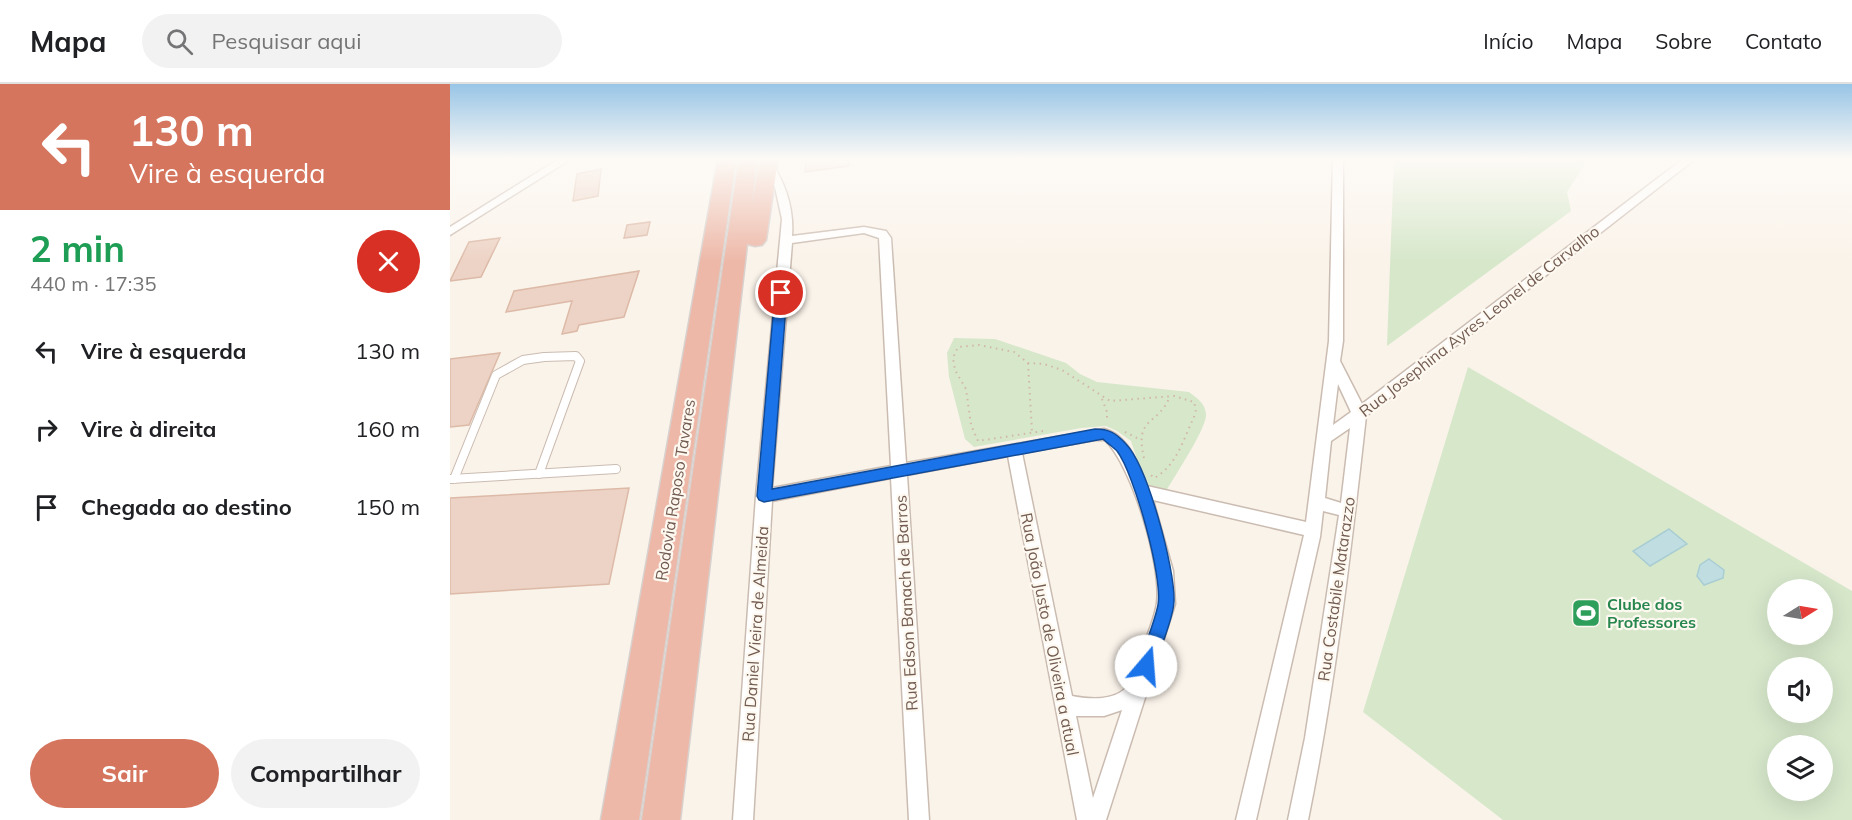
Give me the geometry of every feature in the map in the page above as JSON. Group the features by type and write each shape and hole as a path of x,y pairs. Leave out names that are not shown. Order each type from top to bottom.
{"highway":[{"path":"700,334 700,291 714,193"},
{"name":"Rodovia Raposo Tavares","path":"620,820 722,193"},
{"name":"Rodovia Raposo Tavares","path":"661,820 710,455 756,193"}],"street":[{"path":"450,232 511,193"},
{"name":"Rua Daniel Vieira de Almeida","path":"743,820 764,496 788,219 781,193"},
{"name":"Rua Costabile Matarazzo","path":"1246,820 1313,530 1317,503 1334,361 1338,193"},
{"name":"Rua Josephina Ayres Leonel de Carvalho","path":"1325,438 1645,193"},
{"name":"Rua Edson Banach de Barros","path":"786,240 864,230 882,233 885,238 919,820"},
{"name":"Rua Costabile Matarazzo","path":"1299,820 1315,738 1348,511 1359,414 1334,361"},
{"path":"764,496 1014,449 1033,439 1106,434 1123,449 1156,535 1165,574 1166,604 1096,820"},
{"name":"Rua João Justo de Oliveira a atual","path":"1014,449 1087,820"},
{"path":"1140,491 1313,530"},
{"path":"1317,503 1348,511"},
{"path":"1064,704 1094,708 1115,704 1128,699 1139,687"}],"lane":[{"path":"539,474 579,361 576,356 554,355 519,360 508,365 496,375 452,479 539,474 616,469"}],"path":[{"path":"1045,431 1033,439 978,441 970,425 966,389 958,378 953,358 958,347 979,345 1014,351 1028,363 1055,366 1110,401 1170,396 1194,402 1196,407 1194,419 1171,464 1160,476 1154,478 1151,475"},
{"path":"1028,363 1033,439"},
{"path":"1147,465 1139,439 1147,423 1167,405 1170,396"},
{"path":"1101,397 1107,412 1105,424 1111,425"},
{"path":"1118,428 1139,439"}],"green space":[{"path":"1393,193 1567,193 1571,211 1387,346"},
{"path":"954,338 995,339 1066,363 1080,374 1097,382 1189,392 1204,407 1205,421 1196,441 1166,491 1149,486 1142,474 1131,441 1106,426 1081,428 974,447 965,439 949,377 947,353"},
{"name":"Clube dos Professores","path":"1468,367 1831,579 1767,579 1767,645 1833,645 1833,580 1852,591 1852,820 1503,820 1363,712"}],"water":[{"path":"1669,529 1687,544 1650,566 1633,551"},
{"path":"1709,559 1724,570 1723,578 1704,585 1697,576 1700,565"}],"building":[{"path":"574,193 598,193 598,196 573,201"},
{"path":"650,222 647,235 624,238 627,225"},
{"path":"500,238 481,277 450,281 469,242"},
{"path":"639,271 624,317 579,325 577,331 562,334 572,301 506,312 514,291"},
{"path":"500,353 469,425 450,427 450,359"},
{"path":"629,488 609,584 450,594 450,498"}],"place":[{"name":"Clube dos Professores","path":"1586,613"}],"route":[{"path":"781,293 764,496 1095,434 1106,434 1123,449 1136,477 1156,535 1165,574 1166,604 1146,666"}]}
